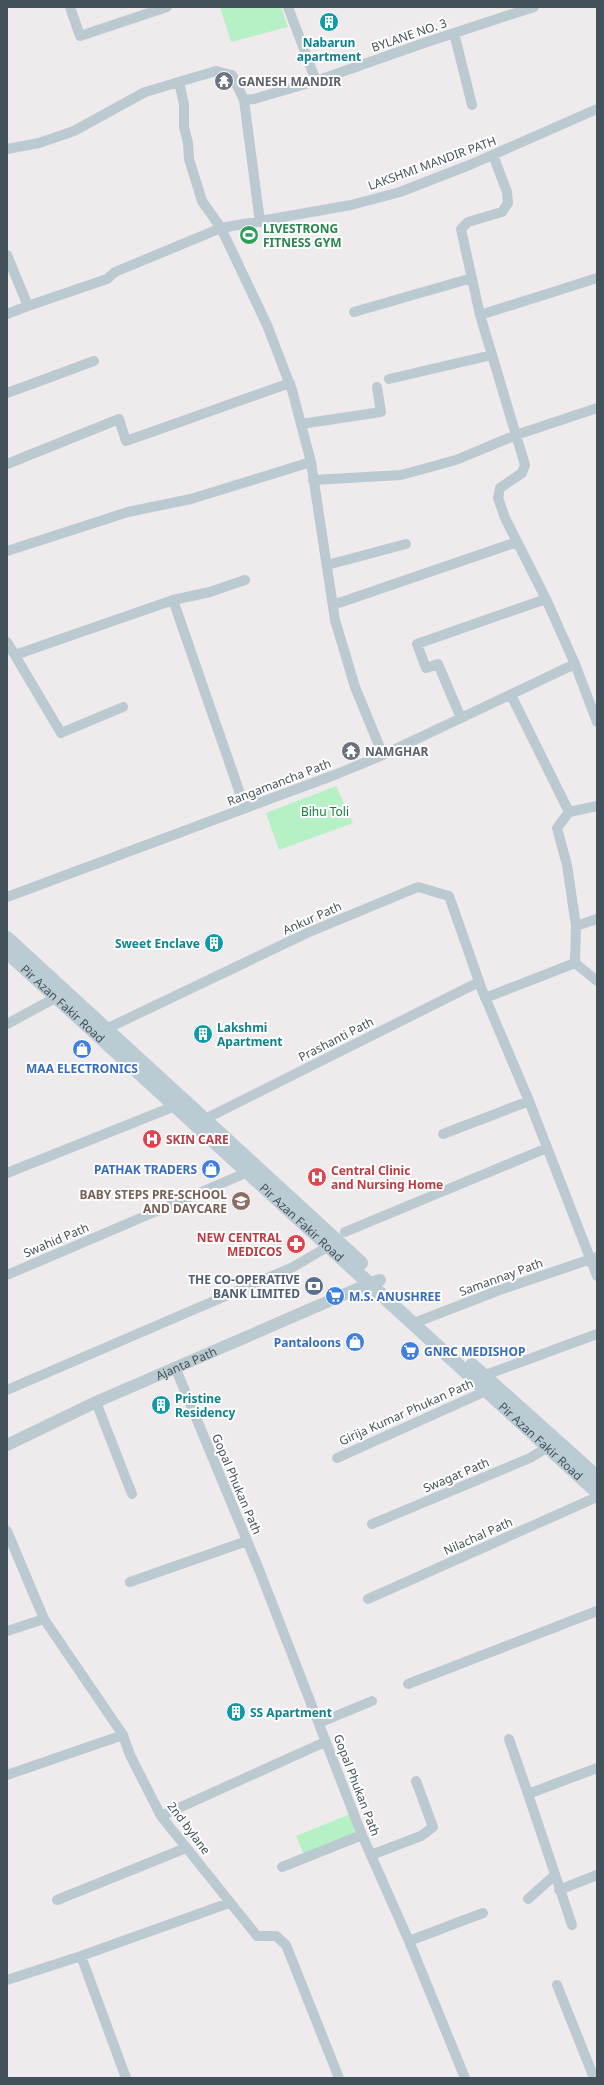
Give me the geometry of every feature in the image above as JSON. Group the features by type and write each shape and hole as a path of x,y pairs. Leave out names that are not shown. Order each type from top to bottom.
{"main road":[{"name":"Pir Azan Fakir Road","path":"7,938 60,994 175,1106 329,1246 419,1322 479,1378 597,1477"},
{"name":"Pir Azan Fakir Road","path":"7,952 106,1028 205,1119 373,1283"},
{"name":"Pir Azan Fakir Road","path":"479,1378 486,1391 597,1492"}],"street":[{"path":"70,7 80,36 167,7"},
{"path":"288,7 316,81"},
{"name":"BYLANE NO. 3","path":"244,100 254,99 316,81 534,7"},
{"path":"454,33 472,105"},
{"path":"7,149 39,143 74,132 145,92 216,71 232,75 244,100 260,222"},
{"path":"179,82 184,104 184,127 188,143 189,159 202,201 221,228 267,325 290,383 311,462 335,620 355,687 383,755"},
{"name":"LAKSHMI MANDIR PATH","path":"7,314 107,279 115,272 221,228 358,204 400,192 493,156 597,109"},
{"path":"493,156 507,192 508,203 502,212 468,222 461,229 480,315 525,465 522,473 500,488 498,498 517,542 546,599 576,664 597,722"},
{"path":"7,254 28,306"},
{"path":"354,312 472,278"},
{"path":"480,315 597,278"},
{"path":"389,379 492,355"},
{"path":"7,393 94,361"},
{"path":"7,464 119,419 126,441 290,383"},
{"path":"301,424 381,412 377,387"},
{"path":"313,480 401,475 456,460 516,435 597,408"},
{"path":"7,551 128,512 191,499 311,462"},
{"path":"333,605 517,542"},
{"path":"327,564 406,544"},
{"path":"15,655 173,600 210,592 245,580"},
{"path":"461,718 438,664 426,668 417,644 546,599"},
{"path":"173,600 245,808"},
{"path":"7,642 61,733 123,708"},
{"name":"Rangamancha Path","path":"7,897 383,755 576,664"},
{"path":"511,695 569,812"},
{"path":"575,963 576,926 567,865 557,828 569,812 597,806"},
{"name":"Ankur Path","path":"106,1028 307,933 418,887 448,896 479,982"},
{"path":"576,926 597,919"},
{"path":"575,963 597,981"},
{"path":"485,998 575,963"},
{"path":"479,982 594,1259 597,1276"},
{"name":"Prashanti Path","path":"205,1119 479,982"},
{"path":"7,1024 60,994"},
{"path":"443,1134 529,1101"},
{"path":"7,1173 175,1106"},
{"path":"345,1232 547,1148"},
{"name":"Swahid Path","path":"7,1275 248,1172"},
{"path":"7,1390 293,1267 329,1246"},
{"name":"Samannay Path","path":"419,1322 497,1291 594,1259"},
{"name":"Ajanta Path","path":"7,1445 96,1402 175,1367 373,1283"},
{"path":"479,1378 597,1334"},
{"name":"Gopal Phukan Path","path":"175,1367 247,1541 362,1835 409,1941 465,2078"},
{"name":"Girija Kumar Phukan Path","path":"337,1458 486,1391"},
{"path":"96,1402 132,1494"},
{"name":"Swagat Path","path":"372,1524 530,1458 548,1447"},
{"name":"Nilachal Path","path":"368,1599 597,1497"},
{"name":"2nd bylane","path":"7,1531 44,1619 123,1735 130,1755 161,1816 229,1903 257,1936 276,1936 286,1944 339,2078"},
{"path":"130,1582 247,1541"},
{"path":"408,1684 597,1611"},
{"path":"7,1631 44,1619"},
{"path":"319,1723 372,1701"},
{"path":"7,1775 123,1735"},
{"path":"509,1739 572,1925"},
{"path":"161,1816 326,1742"},
{"path":"528,1794 597,1768"},
{"path":"371,1855 421,1836 434,1827 416,1781"},
{"path":"282,1867 362,1835"},
{"path":"57,1900 186,1848"},
{"path":"528,1899 555,1875"},
{"path":"559,1890 597,1875"},
{"path":"7,1980 82,1956 229,1903"},
{"path":"409,1941 483,1913"},
{"path":"82,1956 126,2078"},
{"path":"557,1985 594,2078"}],"green space":[{"path":"220,7 281,7 288,27 231,42"},
{"name":"Bihu Toli","path":"336,786 353,823 279,850 266,813"},
{"path":"350,1814 358,1833 304,1855 296,1836"}],"place":[{"name":"Nabarun apartment","path":"329,22"},
{"name":"GANESH MANDIR","path":"224,81"},
{"name":"LIVESTRONG FITNESS GYM","path":"249,235"},
{"name":"NAMGHAR","path":"351,751"},
{"name":"Sweet Enclave","path":"214,943"},
{"name":"Lakshmi Apartment","path":"203,1034"},
{"name":"MAA ELECTRONICS","path":"82,1049"},
{"name":"SKIN CARE","path":"152,1139"},
{"name":"PATHAK TRADERS","path":"211,1169"},
{"name":"Central Clinic and Nursing Home","path":"317,1177"},
{"name":"BABY STEPS PRE-SCHOOL AND DAYCARE","path":"241,1201"},
{"name":"NEW CENTRAL MEDICOS","path":"296,1244"},
{"name":"THE CO-OPERATIVE BANK LIMITED","path":"314,1286"},
{"name":"M.S. ANUSHREE","path":"335,1296"},
{"name":"Pantaloons","path":"355,1342"},
{"name":"GNRC MEDISHOP","path":"410,1351"},
{"name":"Pristine Residency","path":"161,1405"},
{"name":"SS Apartment","path":"236,1712"}]}
